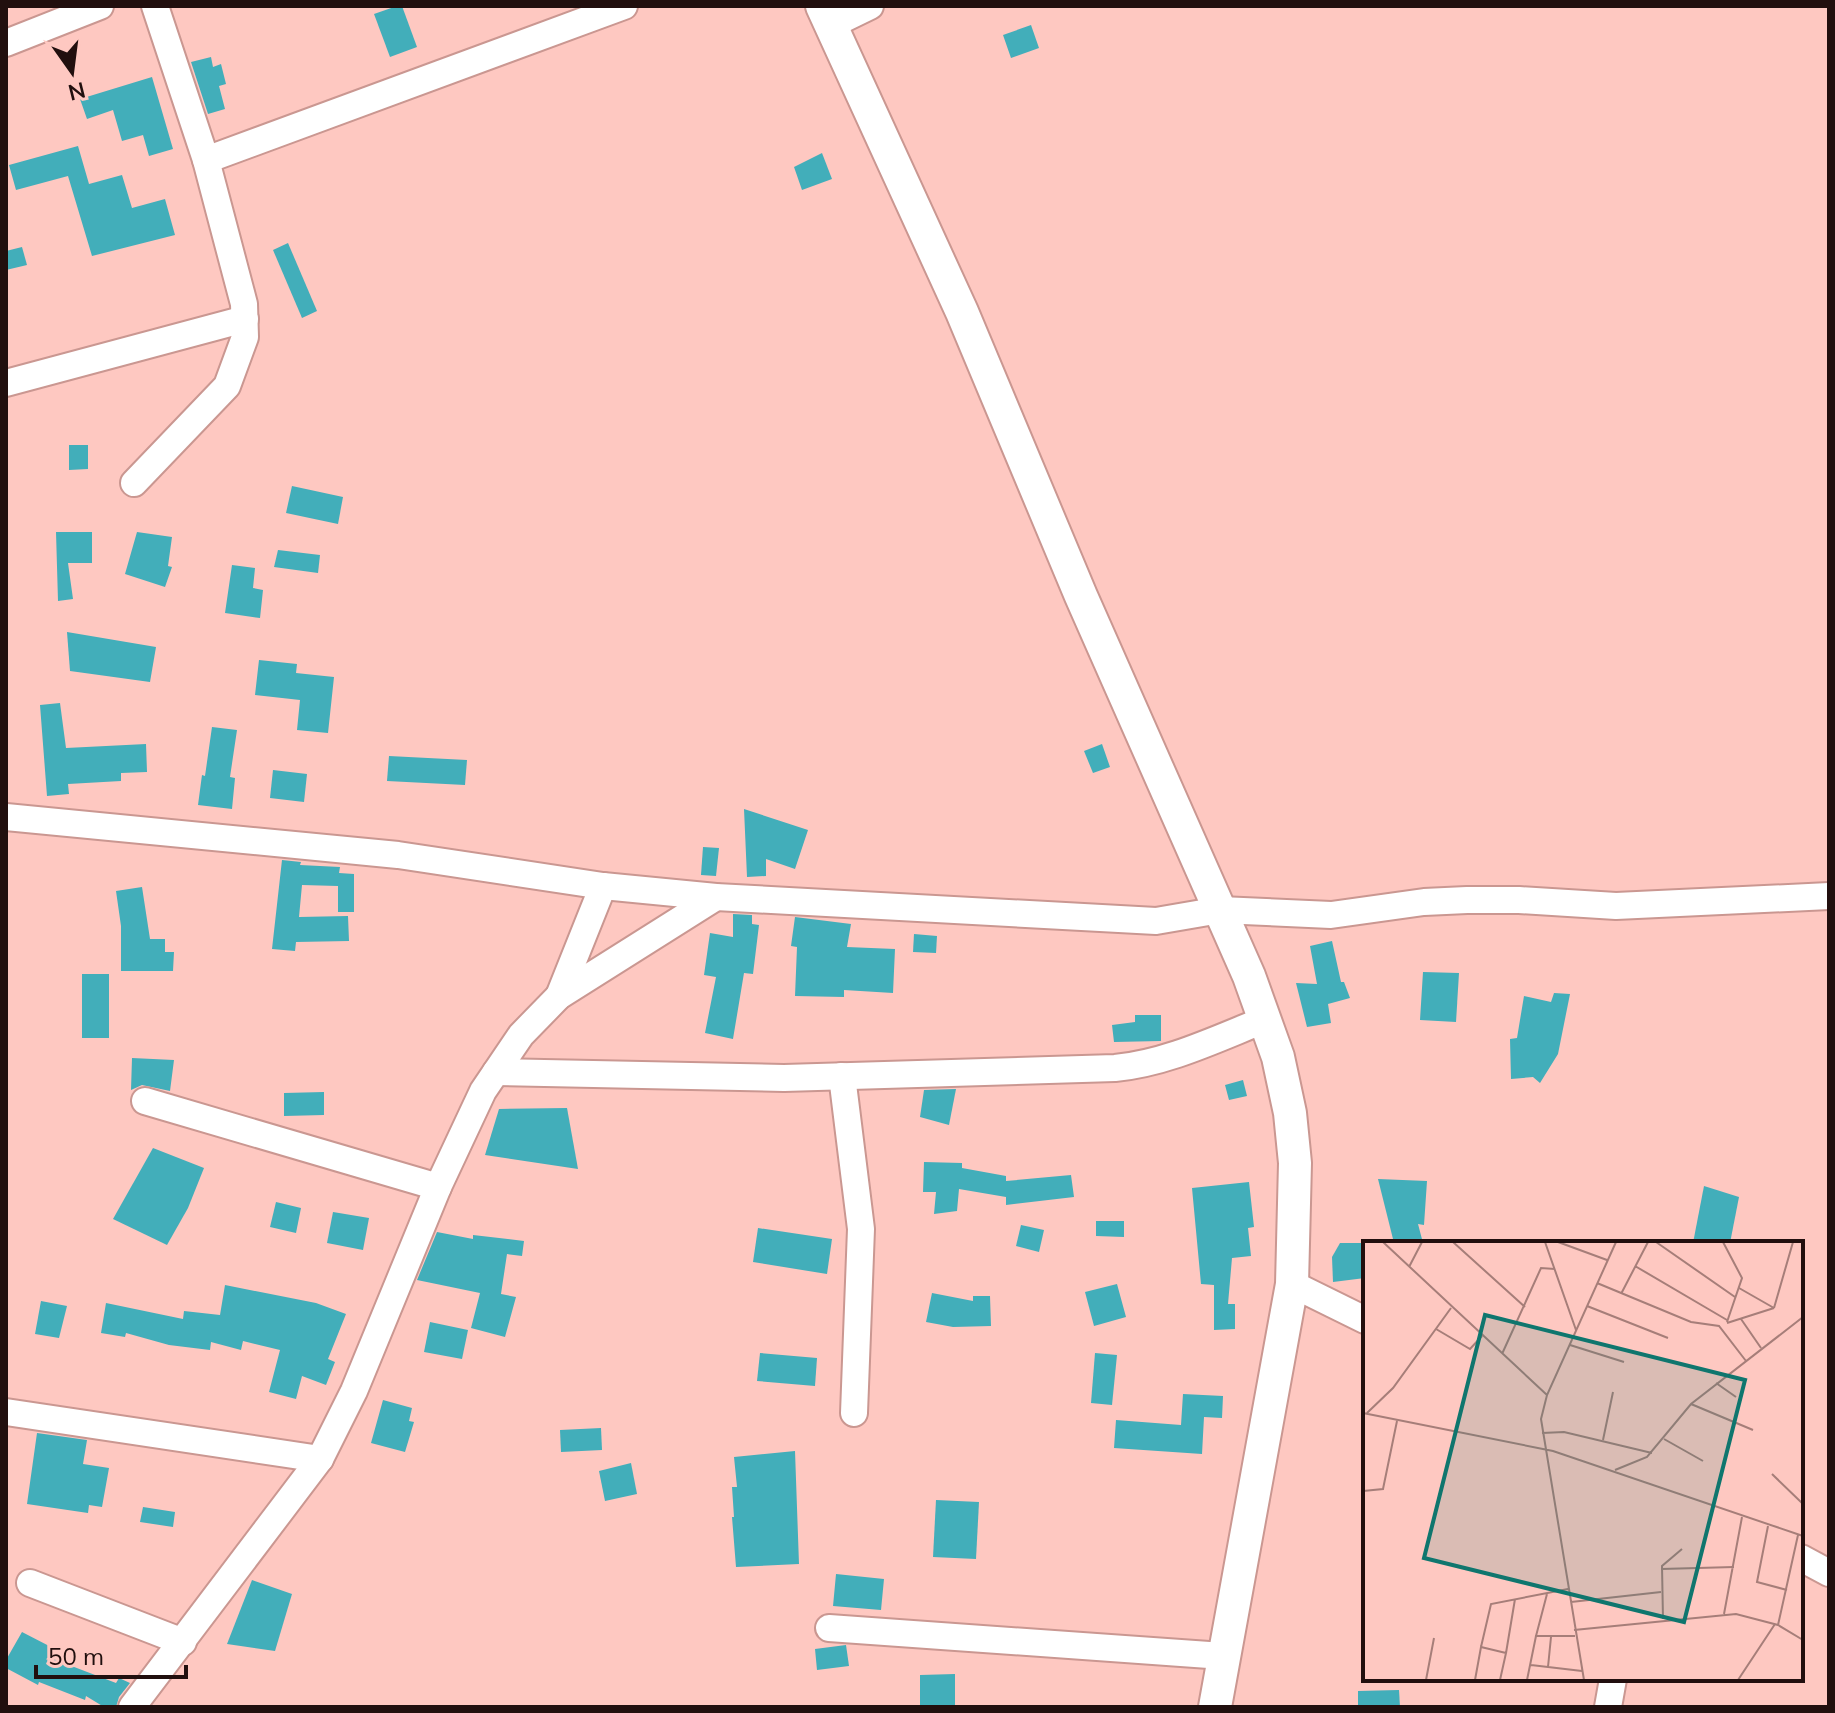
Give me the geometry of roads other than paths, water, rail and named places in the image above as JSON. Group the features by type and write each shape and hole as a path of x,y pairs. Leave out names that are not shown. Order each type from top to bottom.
{"main road":[{"path":"826,16 962,312 1081,596 1220,910 1278,1057 1295,1163 1292,1284 1215,1707"}],"street":[{"path":"6,43 100,6"},
{"path":"134,483 227,386 245,337 244,304 206,160 155,6"},
{"path":"206,160 624,6"},
{"path":"826,16 870,6"},
{"path":"6,383 245,319"},
{"path":"6,817 398,855 603,886 716,897 946,907 1156,921 1220,910 1331,915 1424,902 1467,900 1616,906 1829,896"},
{"path":"559,996 603,886"},
{"path":"132,1707 320,1459 354,1391 438,1187 483,1091 521,1035 559,996 716,897"},
{"path":"496,1072 784,1078 1131,1066 1175,1055 1264,1020"},
{"path":"842,1076 861,1229 854,1413"},
{"path":"145,1101 438,1187"},
{"path":"1292,1284 1363,1319"},
{"path":"6,1412 320,1459"},
{"path":"30,1583 183,1642"},
{"path":"829,1628 1223,1656"},
{"path":"1608,1707 1613,1681"}]}
